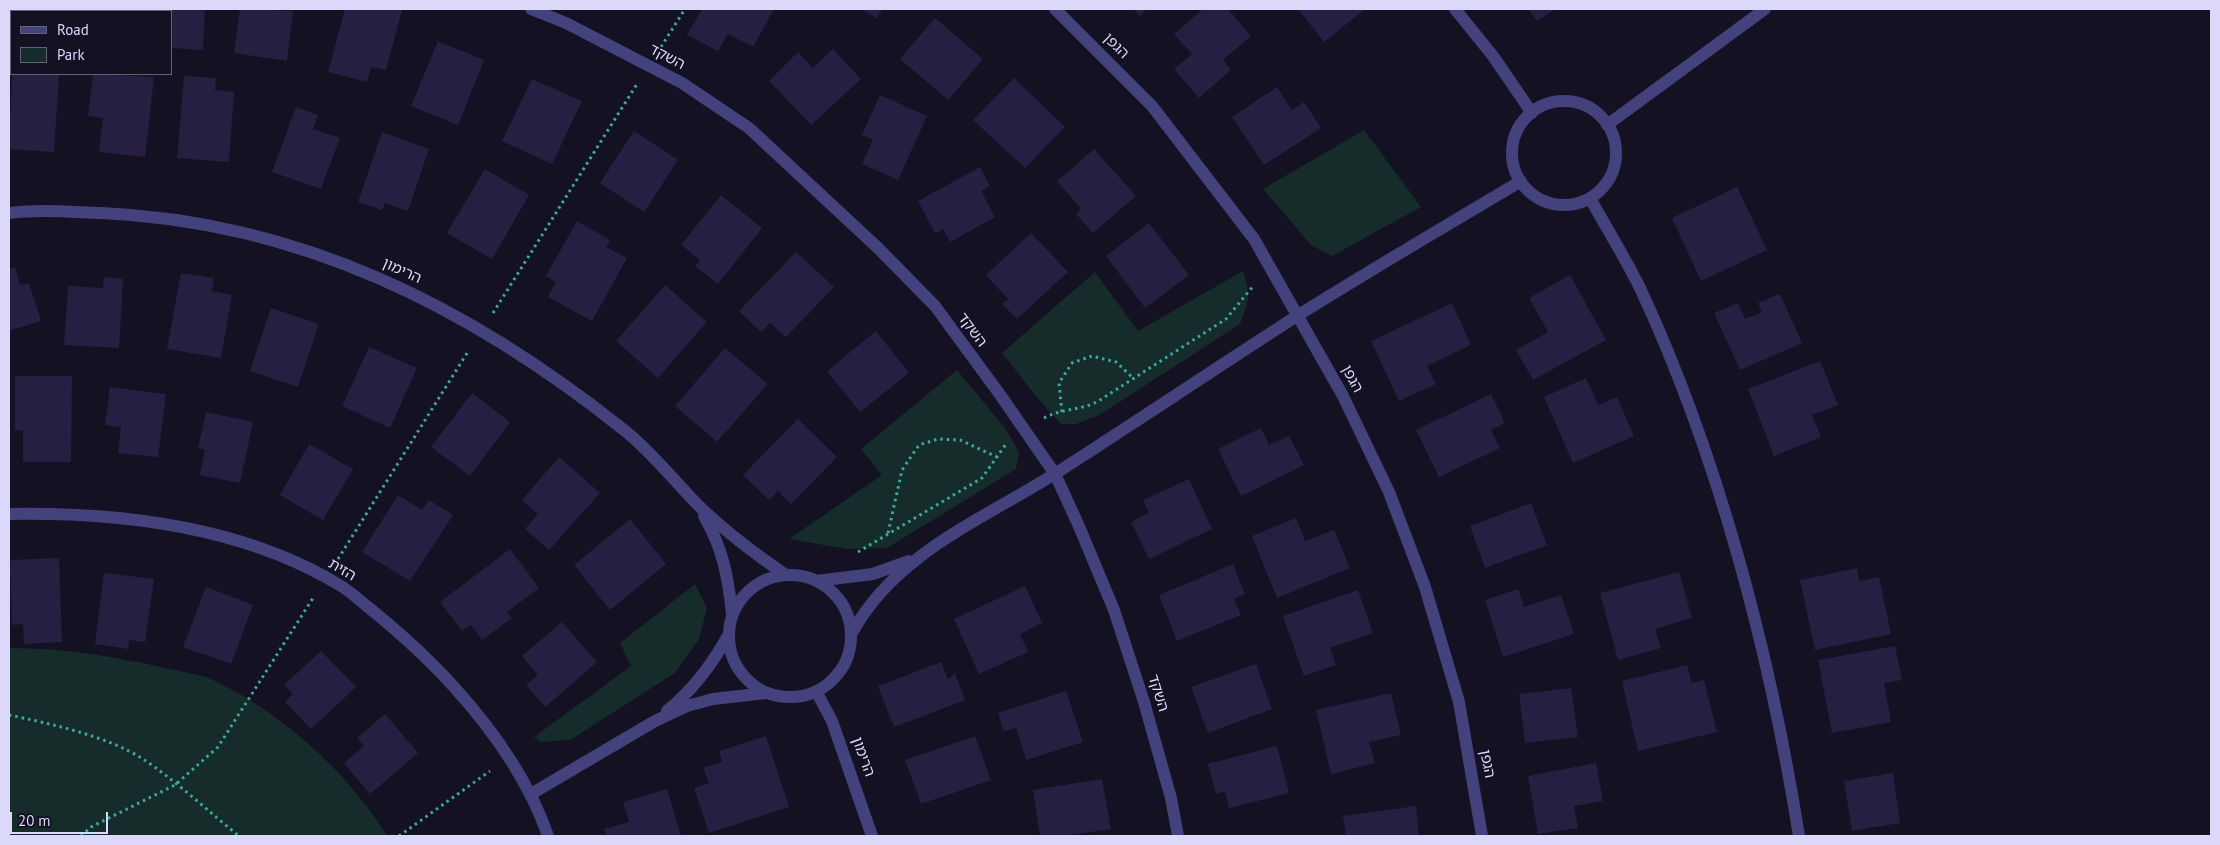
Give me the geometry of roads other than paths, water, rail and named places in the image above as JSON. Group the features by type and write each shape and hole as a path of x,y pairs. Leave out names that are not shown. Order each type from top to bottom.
{"street":[{"name":"השקד","path":"531,9 566,23 682,83 749,128 878,248 935,306 1002,396 1055,474 1114,610 1144,702 1171,798 1178,836"},
{"name":"הגפן","path":"1055,9 1152,106 1254,239 1343,396 1389,492 1425,587 1459,702 1482,836"},
{"path":"1455,9 1493,56 1532,113"},
{"path":"1607,125 1765,9"},
{"path":"1562,101 1577,103 1592,109 1607,125 1616,147 1615,164 1609,180 1598,193 1590,198 1567,206 1551,204 1536,197 1516,173 1512,158 1513,140 1520,125 1532,113 1547,104 1562,101"},
{"path":"816,581 873,574 918,557 1055,474 1298,316 1521,181"},
{"path":"1590,198 1641,290 1683,392 1713,480 1747,590 1768,676 1788,772 1798,836"},
{"name":"הרימון","path":"9,206 29,210 123,214 196,222 255,235 324,256 448,310 521,354 626,431 698,505 733,537 786,575"},
{"name":"הרימון","path":"9,213 29,210"},
{"name":"הרימון","path":"698,505 714,533 728,574 732,614"},
{"name":"הזית","path":"9,514 112,517 177,526 248,545 290,560 342,586 428,659 470,705 509,758 530,794 548,836"},
{"path":"852,634 863,613 878,594 918,557"},
{"path":"794,574 816,581 828,587 840,600 848,616 852,634 850,651 843,668 831,681 816,691 796,697 770,693 756,687 741,673 732,655 729,634 732,614 744,596 760,583 794,574"},
{"path":"655,721 697,681 715,659 729,634"},
{"name":"הרימון","path":"816,691 832,721 872,836"},
{"path":"530,794 655,721 687,706 713,699 770,693"}]}
